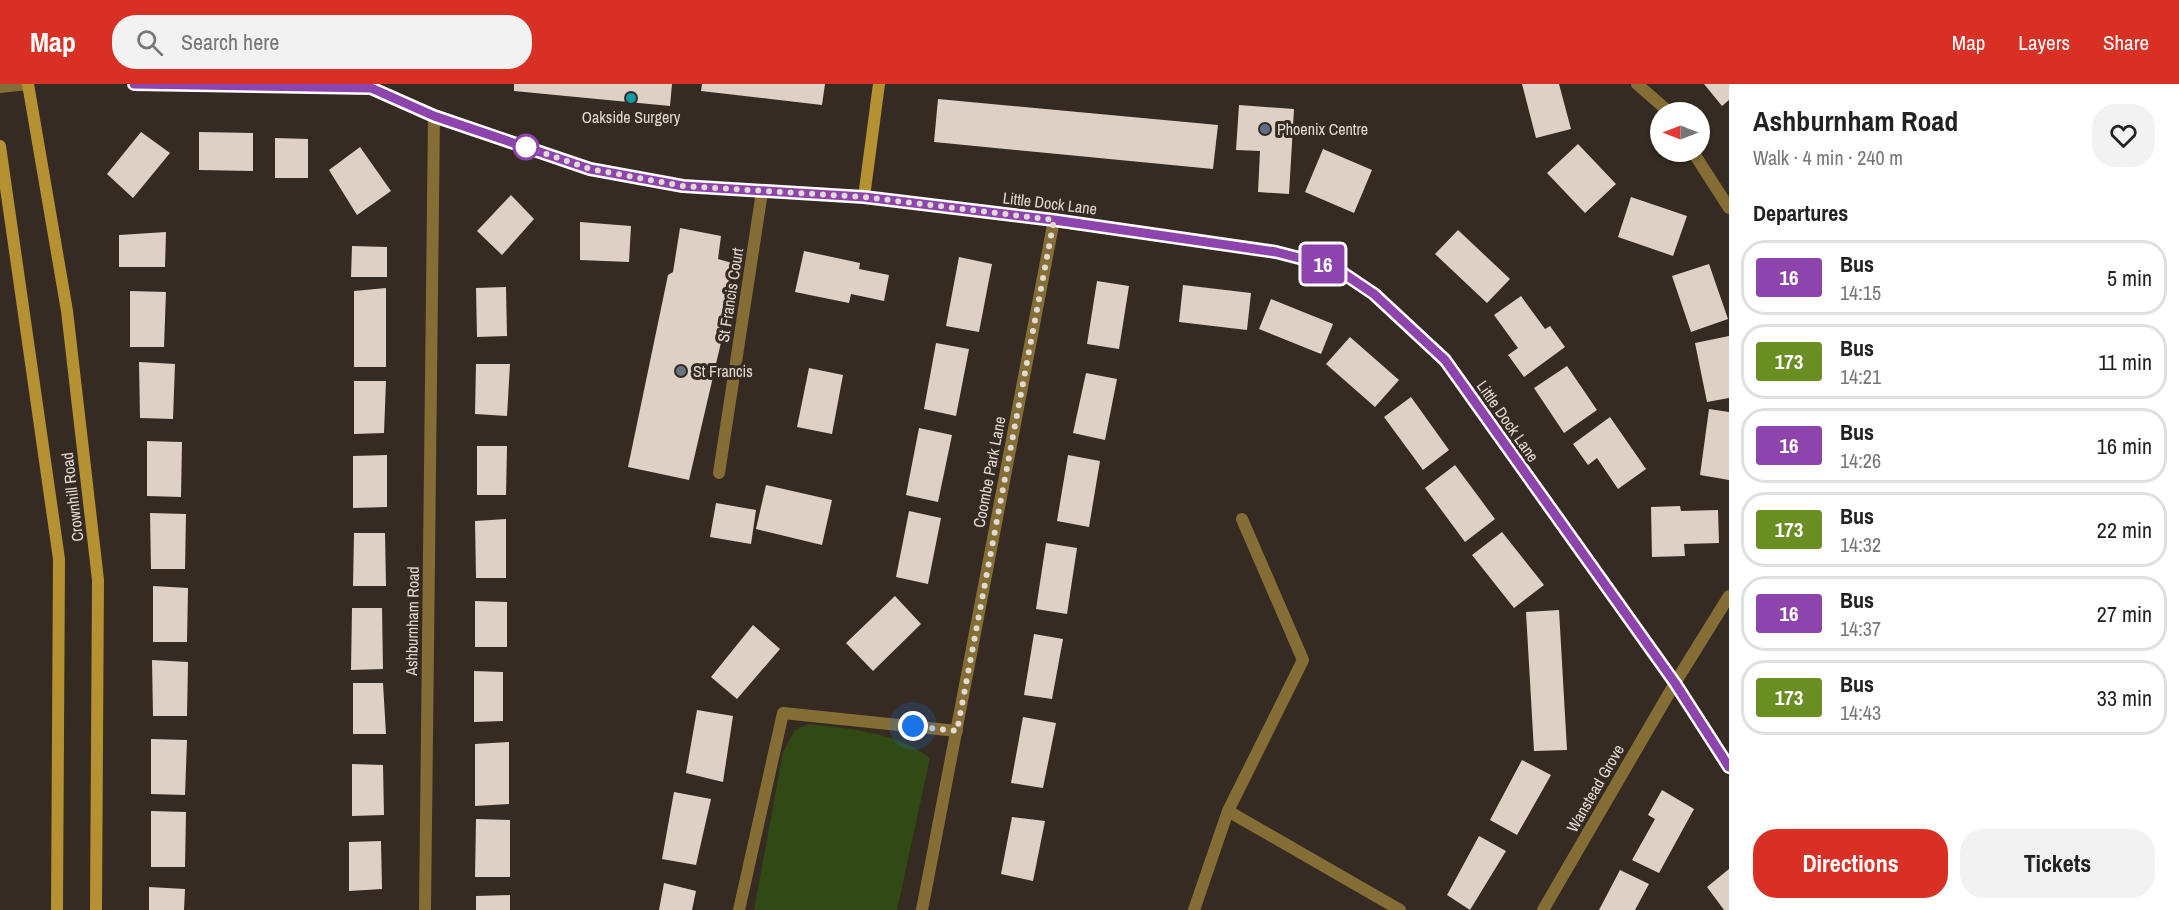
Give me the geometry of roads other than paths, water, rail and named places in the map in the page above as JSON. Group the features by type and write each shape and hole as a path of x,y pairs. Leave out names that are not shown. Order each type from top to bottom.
{"main road":[{"name":"Crownhill Road","path":"28,84 67,311 98,580 96,910"},
{"path":"864,197 879,84"},
{"name":"Crownhill Road","path":"0,146 59,559 57,910"}],"street":[{"name":"Crownhill Road","path":"0,87 28,84"},
{"name":"Little Dock Lane","path":"134,84 371,86 434,116 590,169 683,186 864,197 1054,220 1276,252 1334,267 1374,294 1445,360 1675,683 1729,767"},
{"path":"1637,84 1658,102"},
{"name":"Ashburnham Road","path":"425,910 434,116"},
{"path":"1699,162 1729,208"},
{"name":"St Francis Court","path":"719,473 762,192"},
{"name":"Coombe Park Lane","path":"922,910 1054,220"},
{"path":"1194,910 1228,811 1303,660 1242,519"},
{"name":"Wanstead Grove","path":"1543,910 1675,683 1729,596"},
{"path":"739,910 783,713 957,731"},
{"path":"1228,811 1400,910"}],"place":[{"name":"Oakside Surgery","path":"631,98"},
{"name":"Phoenix Centre","path":"1265,129"},
{"name":"St Francis","path":"681,371"}]}
